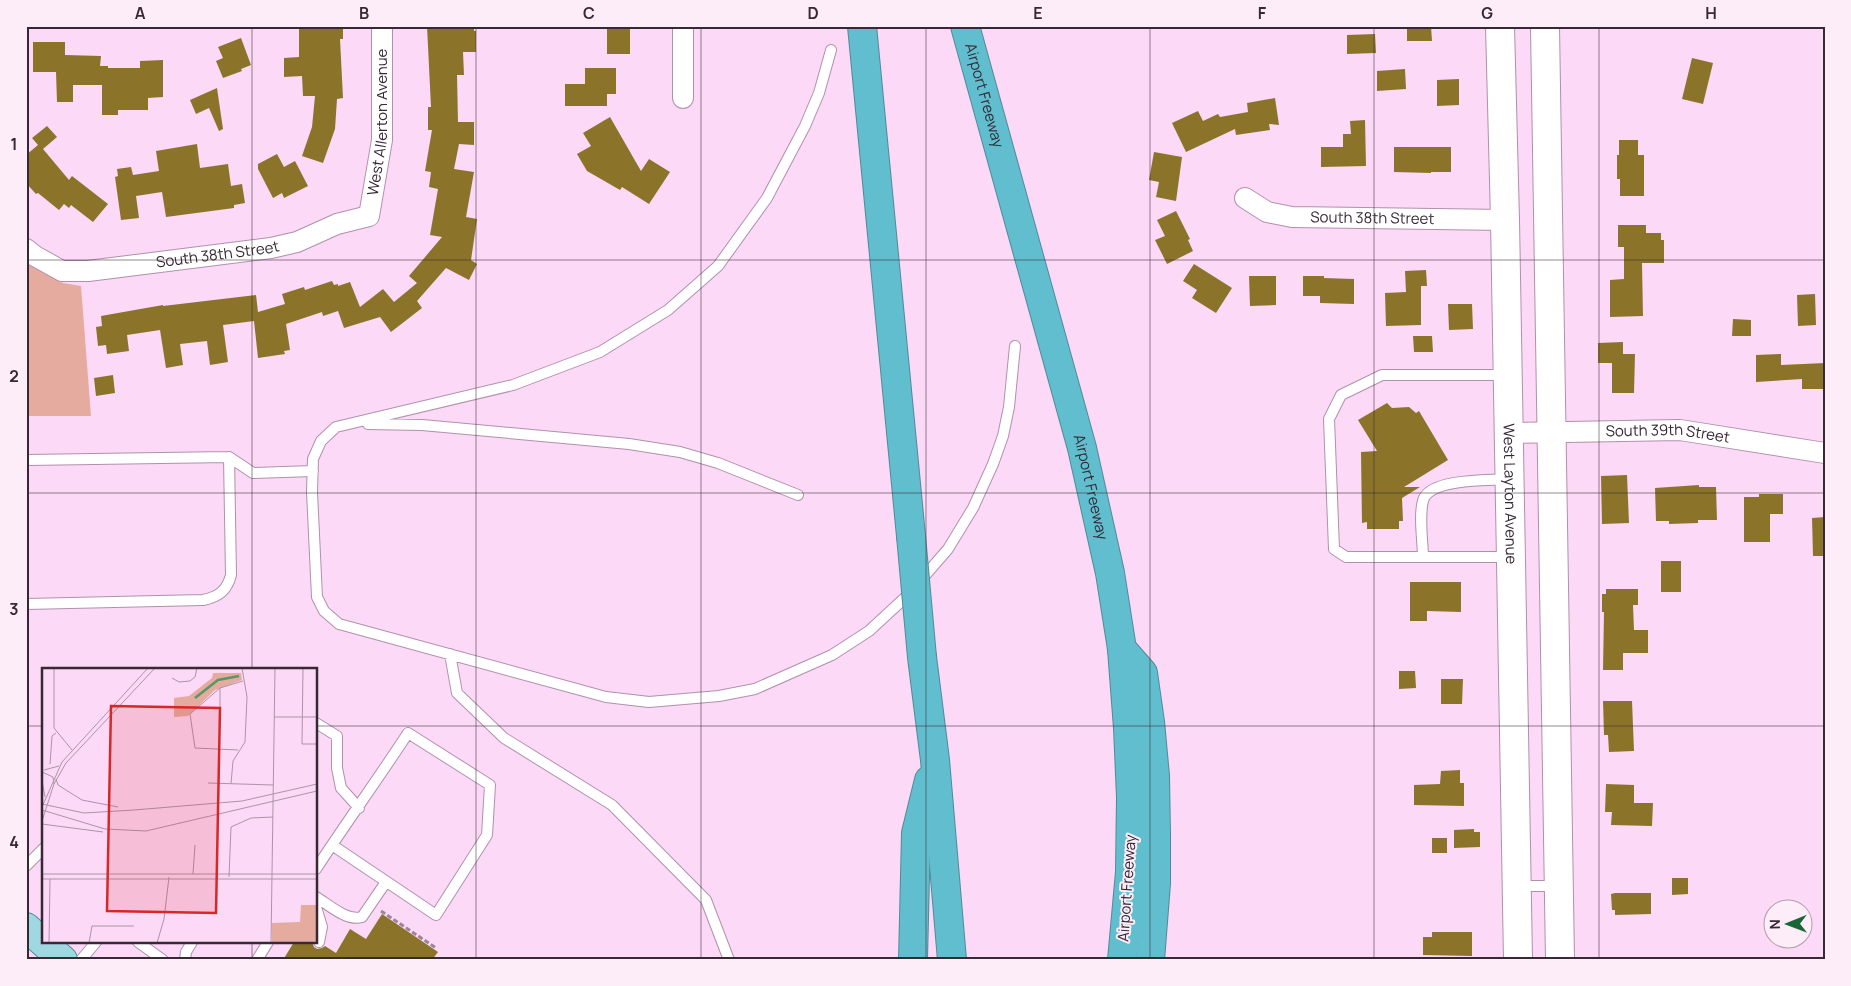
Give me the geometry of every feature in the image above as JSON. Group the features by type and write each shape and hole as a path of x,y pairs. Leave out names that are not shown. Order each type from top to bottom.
{"highway":[{"path":"862,26 922,657 935,760 952,960"},
{"name":"Airport Freeway","path":"965,26 1082,448 1110,573 1122,649 1131,797 1130,872 1122,960"},
{"path":"1122,649 1143,674 1155,776 1156,883 1150,960"},
{"path":"913,960 916,833 935,760"}],"main road":[{"name":"West Layton Avenue","path":"1500,26 1518,960"},
{"path":"1545,26 1560,960"},
{"path":"26,927 42,941"},
{"path":"45,944 63,960"}],"street":[{"name":"West Allerton Avenue","path":"369,216 382,140 382,26"},
{"path":"682,26 683,98"},
{"name":"South 38th Street","path":"1245,198 1267,212 1292,217 1505,220"},
{"name":"South 38th Street","path":"26,248 35,256 62,271 115,268 271,248 297,242 337,224 369,216"},
{"name":"South 39th Street","path":"1509,433 1680,430 1825,453"}],"lane":[{"path":"830,50 819,92 805,126 767,198 718,266 668,310 600,352 513,385 336,427 321,440 313,459 313,471 317,597 324,611 339,624 606,698 649,702 719,696 755,689 832,656 869,631 908,595 948,549 973,508 994,464 1003,436 1009,407 1015,346"},
{"path":"1508,375 1382,375 1341,395 1329,419 1334,549 1346,557 1511,557"},
{"path":"336,427 373,424 422,425 629,444 680,452 718,463 798,495"},
{"path":"26,460 229,457 253,473 313,471"},
{"path":"26,604 203,600 221,593 228,585 231,576 229,457"},
{"path":"1423,557 1422,507 1425,496 1449,483 1510,480"},
{"path":"450,654 457,693 504,738 612,805 706,900 729,960"},
{"path":"318,724 337,736 336,768 341,788 359,808"},
{"path":"318,866 332,845 359,808 408,733 490,785 487,835 436,915 332,845"},
{"path":"26,866 42,850"},
{"path":"318,897 347,916 356,919 362,918 386,882"},
{"path":"1517,886 1559,886"},
{"path":"318,914 322,928 319,942"},
{"path":"81,960 94,944"},
{"path":"141,944 163,960"},
{"path":"185,960 186,952 191,944"},
{"path":"256,960 267,944"}],"path":[{"path":"376,918 381,910 436,948"}],"shaded area":[{"path":"26,263 63,283 81,286 91,416 26,416"}],"building":[{"path":"299,26 343,26 343,39 340,39 343,98 337,99 335,129 323,163 302,156 312,127 315,96 303,96 302,76 284,77 284,58 299,57"},
{"path":"427,26 474,26 474,31 476,31 476,52 463,52 464,75 457,75 458,122 474,122 474,145 459,144 454,169 474,172 466,217 477,219 471,260 477,264 469,280 446,268 417,301 422,308 391,332 380,317 344,328 338,311 323,316 322,312 286,324 290,350 284,351 285,354 258,358 254,321 223,325 228,362 210,365 207,341 180,344 183,365 166,368 160,330 127,335 129,351 107,354 106,345 98,346 96,327 102,326 101,316 163,305 256,295 258,312 285,304 282,294 304,287 305,290 332,281 334,285 338,284 338,286 350,282 360,307 383,289 394,302 417,283 409,276 442,237 430,235 438,189 429,187 431,172 425,171 432,130 428,130 428,107 431,107"},
{"path":"607,26 630,26 630,54 607,54"},
{"path":"1407,26 1431,26 1432,41 1407,41"},
{"path":"1375,34 1376,53 1347,54 1347,35"},
{"path":"241,38 251,65 241,69 242,71 223,78 216,61 223,58 218,47"},
{"path":"33,42 65,42 65,55 101,56 100,66 108,66 108,68 140,68 140,61 163,60 163,97 148,98 148,110 118,110 118,115 102,115 102,85 73,85 73,102 57,102 56,72 33,72"},
{"path":"1692,58 1713,63 1703,104 1682,99"},
{"path":"585,68 616,68 616,94 607,94 607,106 565,106 565,84 585,84"},
{"path":"1405,69 1406,89 1377,91 1377,71"},
{"path":"1459,79 1459,105 1437,106 1437,80"},
{"path":"217,88 223,129 219,131 209,108 196,114 190,100"},
{"path":"1275,98 1279,125 1269,124 1270,130 1236,135 1235,129 1186,152 1172,123 1198,111 1203,121 1218,114 1220,117 1248,112 1247,103"},
{"path":"610,117 641,171 649,159 670,172 649,204 622,187 620,190 587,171 577,154 591,146 583,133"},
{"path":"1365,120 1366,166 1321,167 1321,147 1343,147 1343,134 1351,134 1350,121"},
{"path":"47,126 57,137 43,149 69,180 72,176 108,204 93,222 71,205 69,208 64,204 59,210 38,193 36,194 26,183 26,155 38,145 32,138"},
{"path":"1619,140 1638,140 1638,155 1644,155 1644,196 1620,196 1620,179 1617,179"},
{"path":"197,144 200,168 228,164 231,186 242,184 245,203 234,205 234,208 166,217 162,192 136,196 139,218 121,220 115,177 118,176 117,169 131,167 133,175 159,171 156,151"},
{"path":"1394,147 1451,147 1451,172 1394,172"},
{"path":"1154,152 1182,157 1176,201 1156,197 1159,182 1149,180"},
{"path":"277,154 284,167 295,161 308,186 284,198 282,193 273,198 258,169 258,164"},
{"path":"1176,211 1190,239 1188,240 1193,251 1167,264 1155,240 1165,236 1157,220"},
{"path":"1618,225 1646,225 1646,233 1661,233 1661,240 1664,240 1664,263 1642,263 1643,316 1610,317 1610,280 1624,279 1624,247 1618,247"},
{"path":"1194,264 1232,288 1216,313 1192,298 1197,290 1183,281"},
{"path":"1426,270 1427,286 1421,286 1421,325 1386,326 1385,293 1406,292 1405,271"},
{"path":"1249,276 1276,276 1276,305 1250,306"},
{"path":"1303,276 1354,279 1354,304 1320,303 1320,296 1303,296"},
{"path":"1815,294 1816,325 1798,326 1797,295"},
{"path":"1448,304 1472,304 1473,329 1449,330"},
{"path":"1733,319 1751,320 1751,336 1732,336"},
{"path":"1413,336 1432,336 1433,352 1414,352"},
{"path":"1623,342 1623,354 1635,354 1634,393 1612,393 1612,363 1598,363 1598,343"},
{"path":"1781,354 1781,365 1825,363 1825,389 1802,389 1802,379 1756,382 1756,355"},
{"path":"113,375 115,393 96,396 94,378"},
{"path":"1387,403 1392,408 1409,407 1416,413 1419,411 1448,460 1404,487 1420,487 1402,498 1403,521 1399,521 1399,529 1367,529 1367,522 1362,523 1361,452 1377,451 1358,420"},
{"path":"1627,475 1629,523 1602,524 1601,476"},
{"path":"1699,485 1699,487 1716,487 1717,520 1698,520 1698,523 1669,524 1669,521 1656,521 1655,488"},
{"path":"1759,494 1783,494 1783,514 1770,514 1770,542 1744,542 1744,497 1759,497"},
{"path":"1825,517 1825,556 1813,556 1812,518"},
{"path":"1661,561 1681,561 1681,592 1661,592"},
{"path":"1410,582 1461,582 1461,612 1427,611 1427,621 1410,621"},
{"path":"1606,589 1638,589 1638,605 1633,605 1634,630 1648,630 1648,653 1623,653 1623,670 1603,670 1604,612 1602,612 1602,594 1606,594"},
{"path":"1399,671 1415,671 1416,688 1399,689"},
{"path":"1441,679 1463,679 1462,704 1441,704"},
{"path":"1603,701 1632,701 1634,751 1609,752 1608,735 1604,735"},
{"path":"1460,770 1460,783 1464,783 1464,806 1414,805 1414,785 1440,784 1441,771"},
{"path":"1606,784 1634,785 1634,803 1653,803 1652,826 1611,825 1612,812 1605,812"},
{"path":"1474,829 1474,832 1480,832 1480,847 1454,848 1454,830"},
{"path":"1432,838 1447,838 1447,853 1432,853"},
{"path":"1672,878 1688,878 1688,894 1672,895"},
{"path":"1651,893 1651,914 1615,915 1615,910 1612,910 1611,894"},
{"path":"382,914 438,952 432,960 283,960 293,944 313,944 317,949 325,946 336,953 350,929 366,939"},
{"path":"1432,932 1472,932 1472,956 1423,955 1423,937 1432,937"}]}
